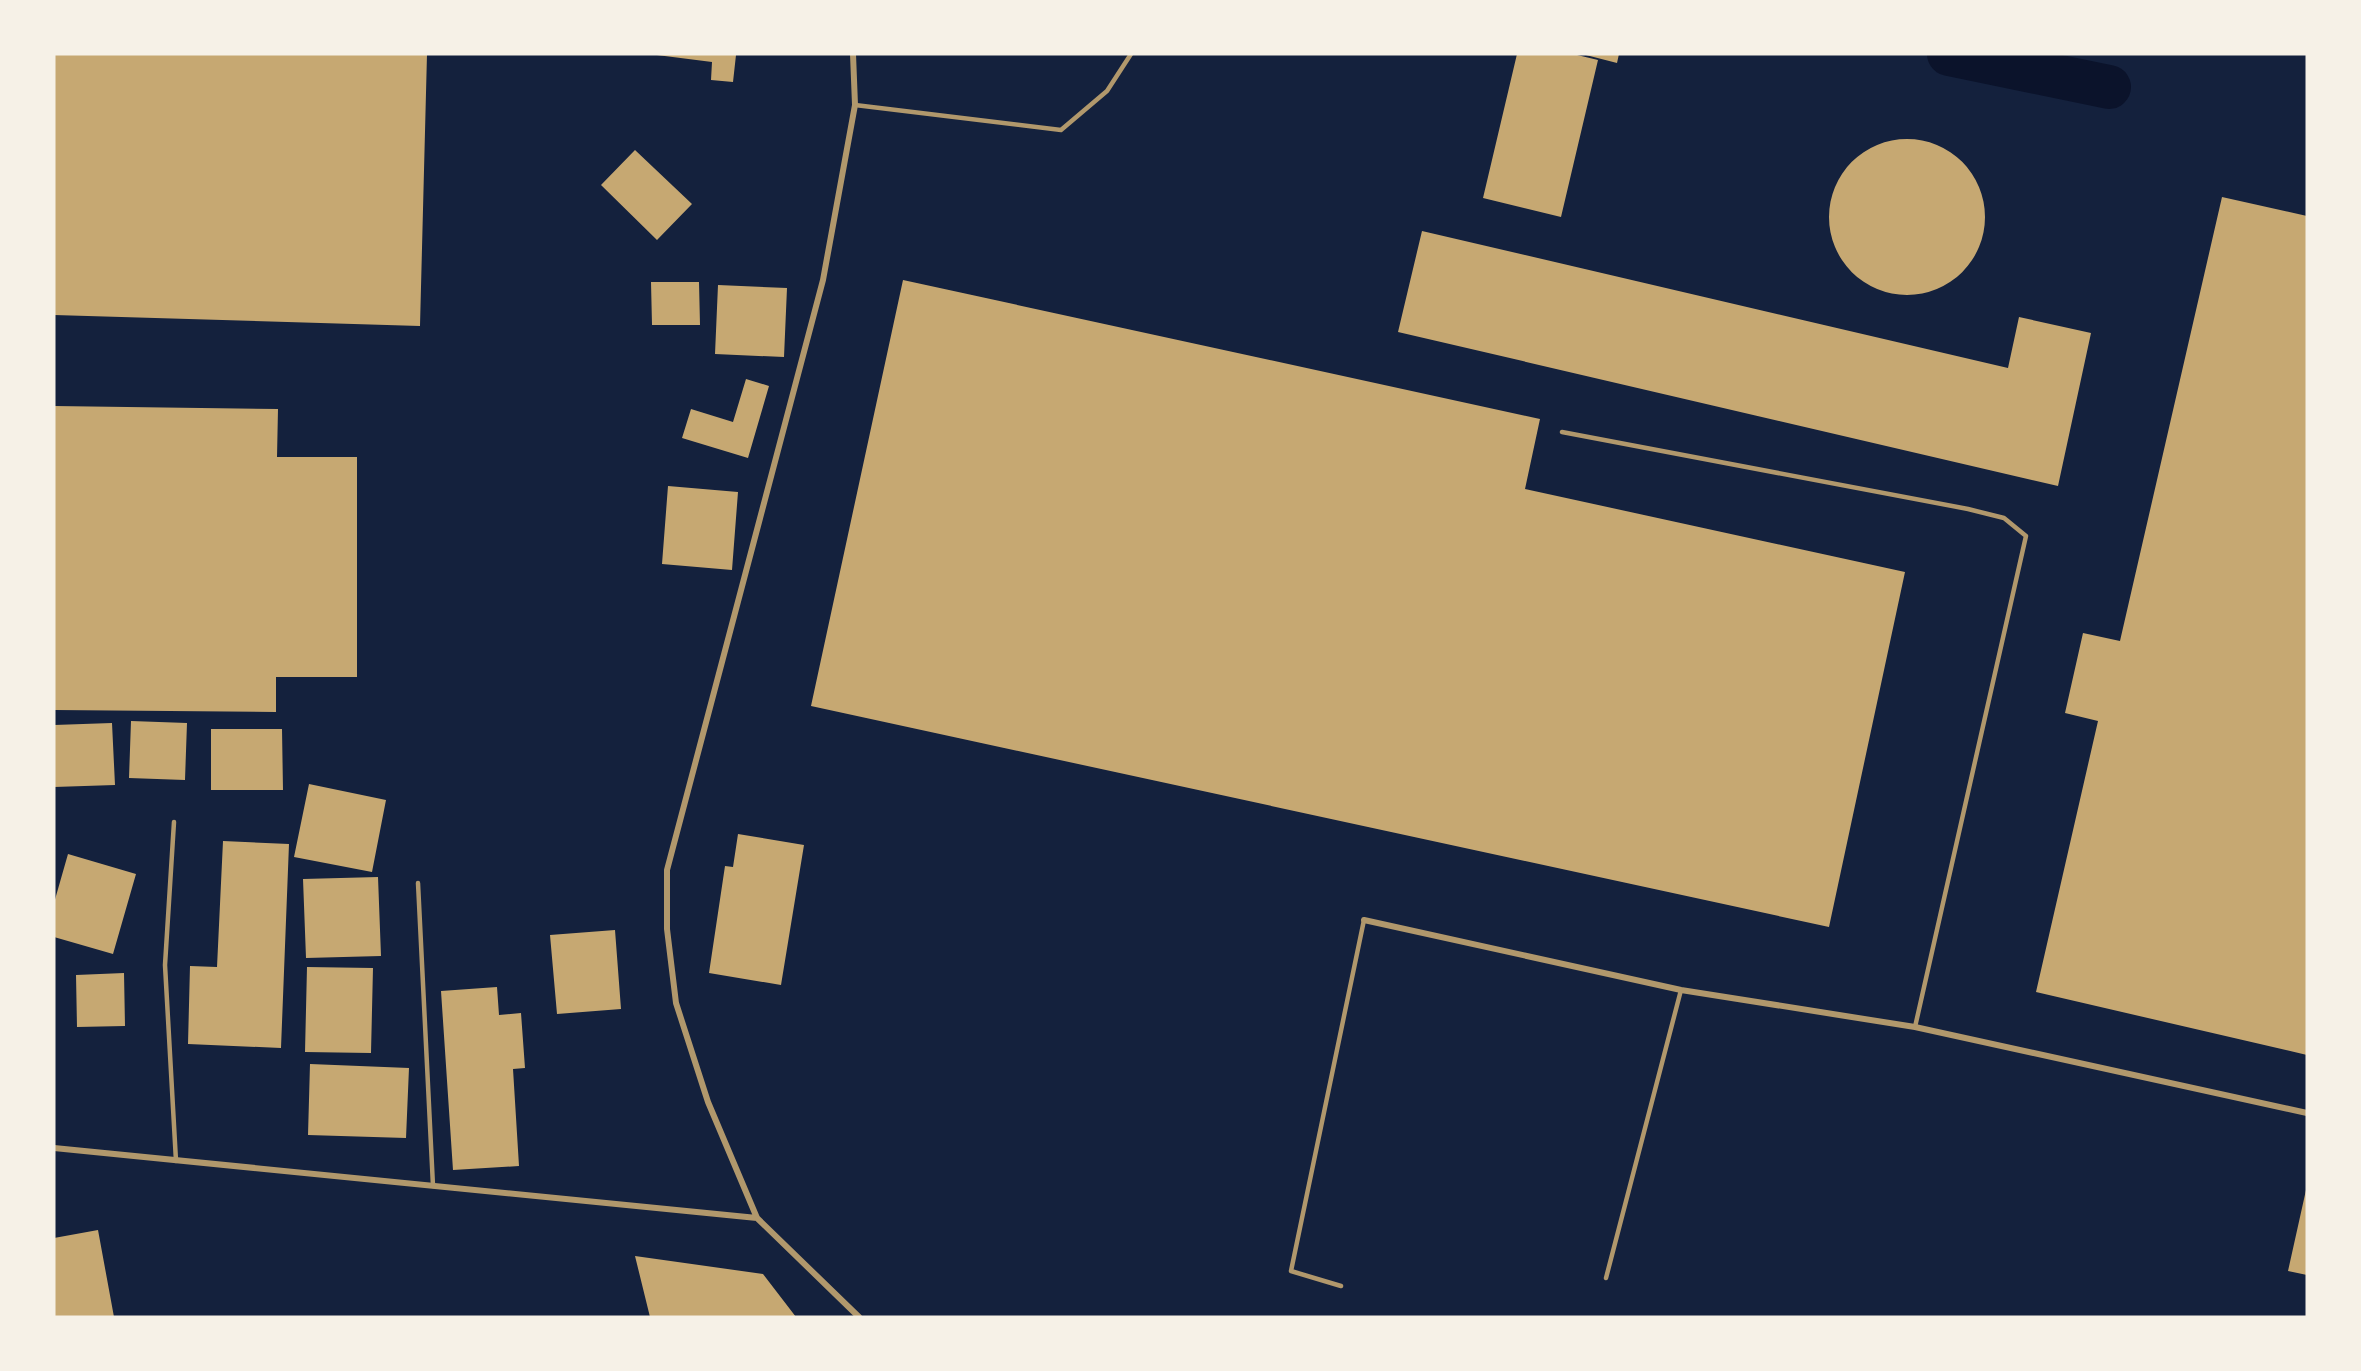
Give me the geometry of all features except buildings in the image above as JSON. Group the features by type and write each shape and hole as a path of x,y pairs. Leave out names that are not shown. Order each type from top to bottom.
{"street":[{"path":"854,54 855,105 823,280 667,870 666,929 676,1003 708,1102 757,1218 859,1317"},
{"path":"1364,920 1681,990 1915,1027 2307,1113"},
{"path":"54,1148 757,1218"}],"lane":[{"path":"855,105 1061,130 1107,91 1131,54"},
{"path":"1562,432 2004,518 2026,536 1915,1027"},
{"path":"174,822 165,965 176,1161"},
{"path":"418,883 433,1187"},
{"path":"1341,1286 1291,1271 1364,920"},
{"path":"1606,1278 1681,990"}],"waterway":[{"path":"1949,54 2109,87"}]}
